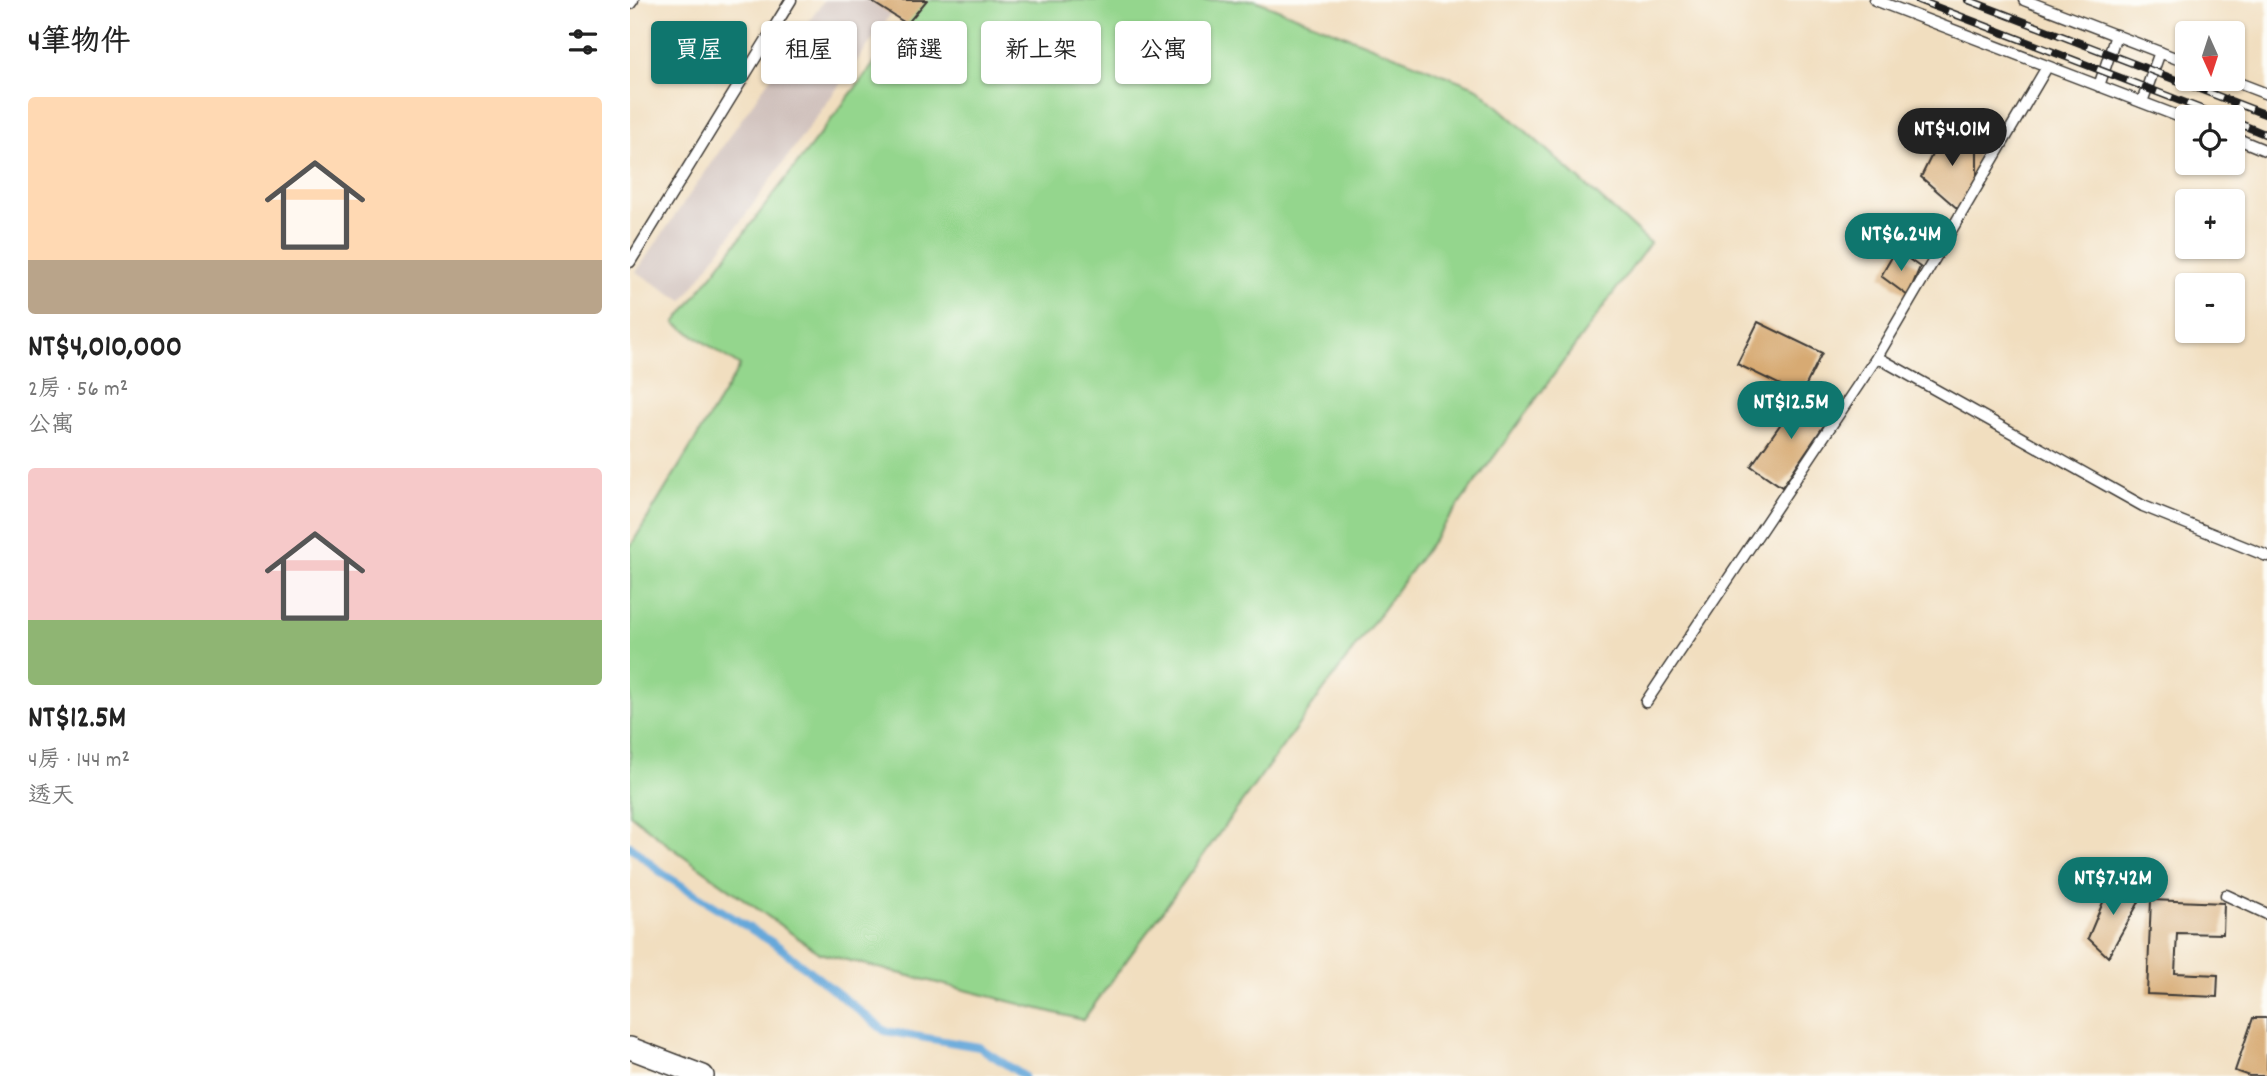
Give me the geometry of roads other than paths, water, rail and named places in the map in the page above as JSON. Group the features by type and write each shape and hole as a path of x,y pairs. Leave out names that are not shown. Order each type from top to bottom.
{"street":[{"path":"630,1048 703,1076"}],"lane":[{"path":"630,262 791,0"},
{"path":"1875,0 2175,115"},
{"path":"2024,0 2175,58"},
{"path":"2099,86 2116,35"},
{"path":"2142,102 2160,52"},
{"path":"1646,702 1877,357 2046,67"},
{"path":"2245,86 2267,94"},
{"path":"2245,143 2267,151"},
{"path":"1877,357 2143,506 2267,556"},
{"path":"2226,895 2267,914"}],"waterway":[{"path":"630,846 663,874 778,946 885,1031 979,1047 1024,1076"}],"railway":[{"path":"1918,0 2191,105"},
{"path":"1968,0 2267,115"},
{"path":"2245,126 2267,135"}]}
